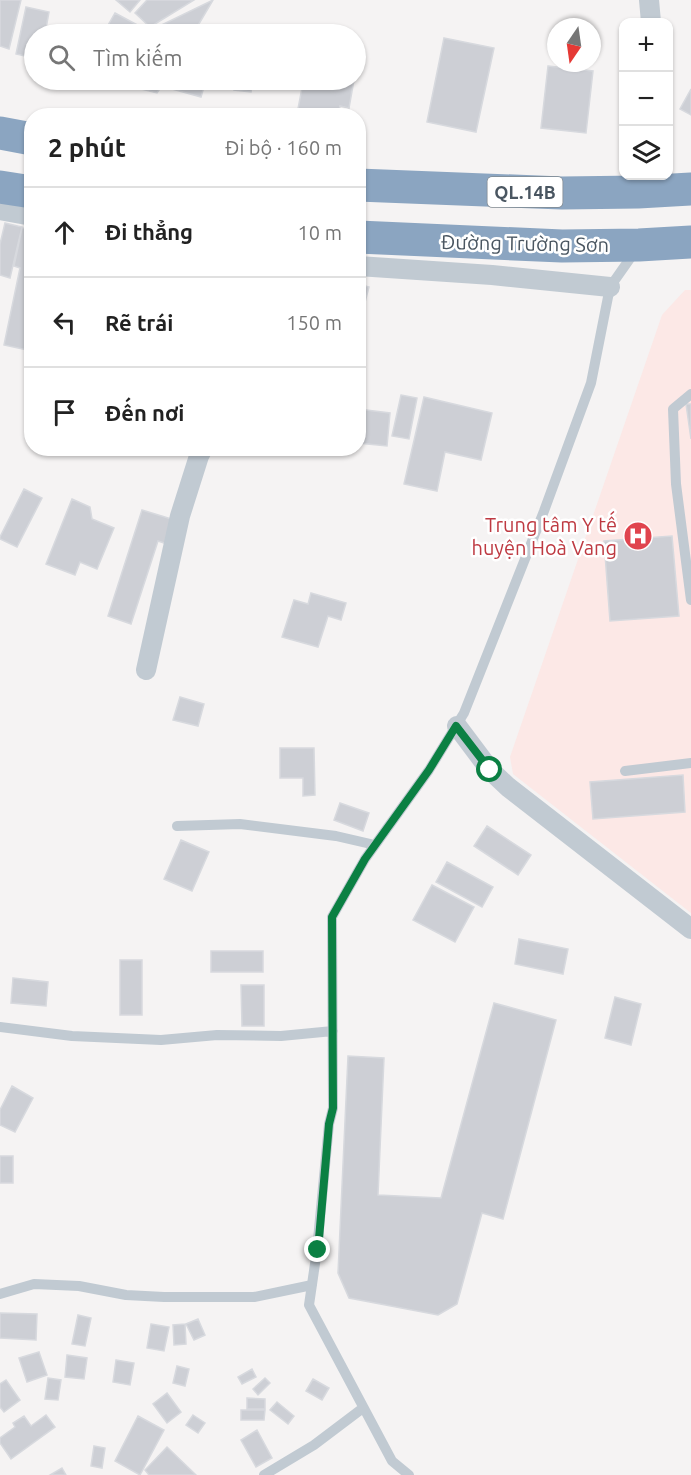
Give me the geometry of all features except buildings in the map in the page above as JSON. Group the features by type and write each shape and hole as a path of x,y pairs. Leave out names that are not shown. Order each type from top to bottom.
{"highway":[{"path":"0,133 24,138"},
{"name":"QL.14B","path":"366,186 562,193 673,185"},
{"path":"0,187 24,191"},
{"name":"Đường Trường Sơn","path":"366,237 562,246 691,242"}],"street":[{"path":"649,0 651,18"},
{"path":"0,210 24,214"},
{"path":"366,267 492,275 610,287"},
{"path":"146,670 180,516 199,456"},
{"path":"456,726 490,770 508,787 691,929"}],"lane":[{"path":"409,1475 392,1461 309,1305 318,1250 329,1124 333,1108 332,917 365,859 429,770 464,713 544,511 591,383 610,287 639,245"},
{"path":"691,394 673,409 676,484 691,600"},
{"path":"625,771 691,763"},
{"path":"177,826 240,824 336,836 375,845"},
{"path":"0,1027 72,1036 161,1040 217,1035 281,1036 333,1031"},
{"path":"0,1294 33,1284 79,1286 126,1294 164,1297 255,1297 312,1285"},
{"path":"264,1475 314,1445 363,1408"}],"shaded area":[{"name":"Trung tâm Y tế huyện Hoà Vang","path":"685,290 691,290 691,913 513,774 510,757 662,315"}],"place":[{"name":"Trung tâm Y tế huyện Hoà Vang","path":"638,536"}],"route":[{"path":"318,1250 329,1124 333,1108 332,917 365,859 429,770 456,726 490,770"}]}
